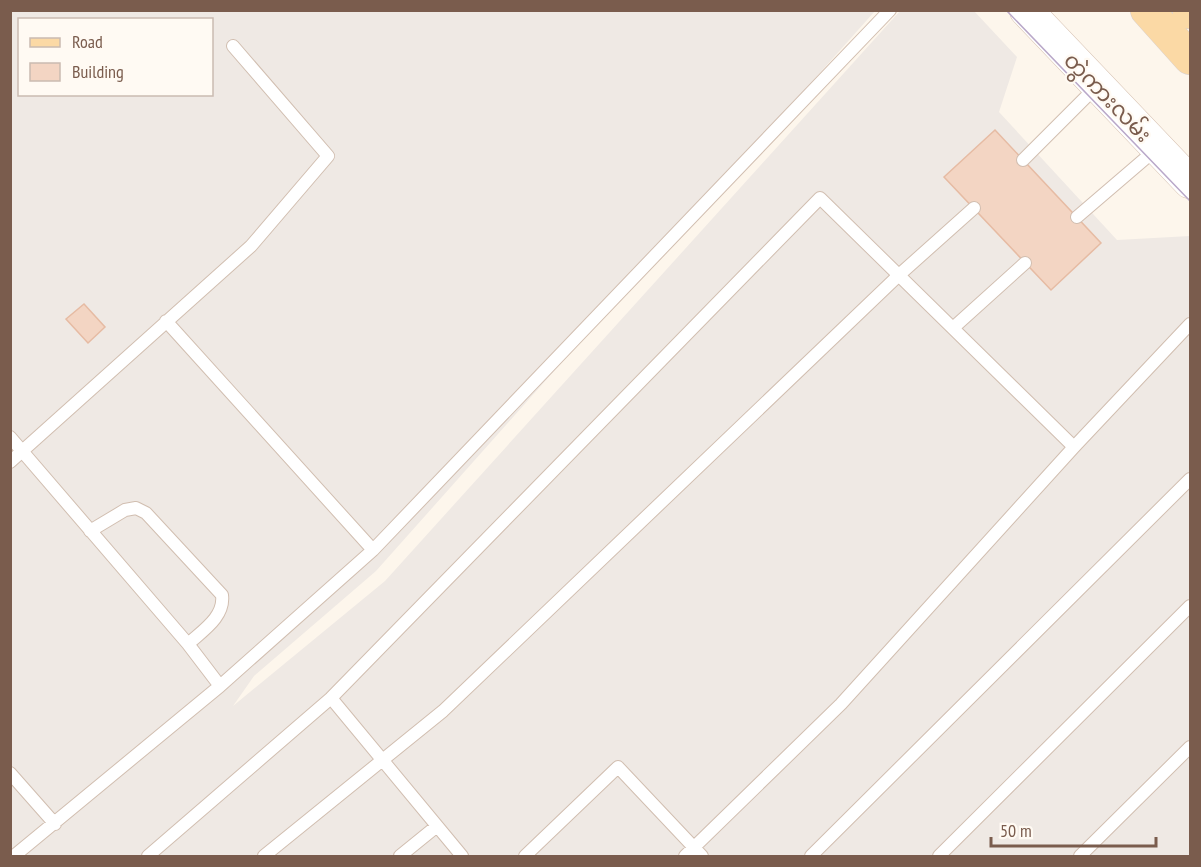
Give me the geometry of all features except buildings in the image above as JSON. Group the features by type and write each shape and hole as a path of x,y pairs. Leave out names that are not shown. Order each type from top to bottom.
{"main road":[{"name":"တွဲကားလမ်း","path":"1026,10 1191,182"},
{"path":"1148,10 1191,58"}],"lane":[{"path":"14,856 220,686 372,550 890,10"},
{"path":"10,462 251,246 328,156 233,46"},
{"path":"1023,160 1088,96 1095,82"},
{"path":"1077,217 1147,157 1154,145"},
{"path":"148,856 332,698 820,198 1074,447"},
{"path":"264,856 443,711 899,275 974,208"},
{"path":"953,328 1025,263"},
{"path":"166,321 372,550"},
{"path":"525,856 618,767 694,854 841,704 1074,447 1191,324"},
{"path":"10,437 188,644 220,686"},
{"path":"811,856 1191,479"},
{"path":"90,531 124,510 136,508 146,513 222,595 223,604 220,614 188,644"},
{"path":"939,856 1191,606"},
{"path":"332,698 462,856"},
{"path":"1080,856 1191,747"},
{"path":"10,773 55,824"},
{"path":"400,856 437,826"}],"shaded area":[{"path":"10,11 875,11 376,571 254,676 233,706 385,581 900,11 974,11 1017,57 999,112 1117,240 1190,236 1190,856 11,856"}],"tram line":[{"path":"1006,10 1190,201"}]}
